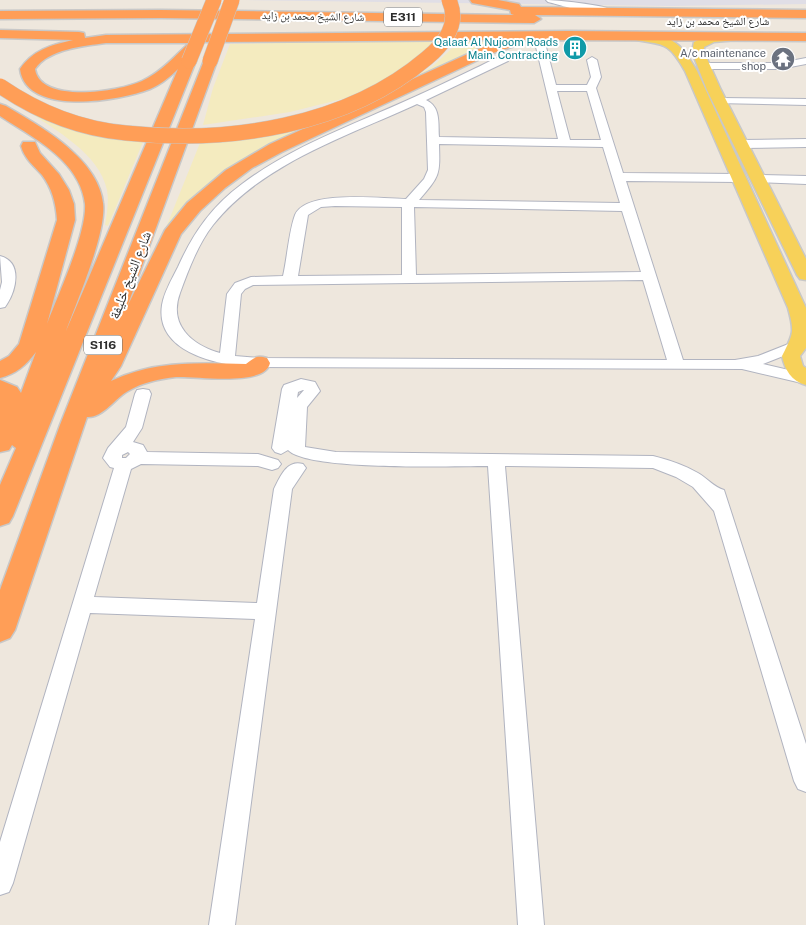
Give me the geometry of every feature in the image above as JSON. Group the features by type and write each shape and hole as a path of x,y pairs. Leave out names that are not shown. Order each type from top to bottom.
{"highway":[{"name":"S116","path":"193,57 214,0"},
{"name":"S116","path":"193,57 232,0"},
{"path":"0,86 21,101 50,115 114,132 160,135 201,134 246,131 281,125 313,117 354,102 388,87 414,70 440,47 448,35 454,18 453,7 449,0"},
{"path":"477,0 551,6 590,13"},
{"path":"515,0 590,13 806,12"},
{"path":"0,6 158,2 309,3"},
{"path":"266,2 429,8"},
{"path":"240,15 325,10 551,6"},
{"name":"شارع الشيخ محمد بن زايد","path":"0,15 240,15 806,21"},
{"name":"شارع الشيخ محمد بن زايد","path":"0,25 806,30"},
{"path":"0,34 149,38"},
{"path":"193,57 146,84 109,95 82,97 57,94 38,88 29,79 28,74 32,64 44,54 92,40 568,35 806,37"},
{"path":"84,394 100,380 110,366 172,234 194,204 223,179 276,148 488,50 517,42 568,35"},
{"name":"شارع الشيخ خليفة","path":"0,630 84,394 193,57"},
{"name":"شارع الشيخ خليفة","path":"0,516 193,57"},
{"path":"0,109 66,156 84,176 94,200 89,237 23,422 22,439 27,455"},
{"path":"0,124 60,172 69,184 74,198 75,222 57,303 60,316"},
{"path":"0,371 17,361 30,346 66,220 65,202 60,188 51,175 33,156 29,146"},
{"path":"72,425 110,392 142,376 167,371 252,370 268,363"},
{"path":"0,387 9,392 12,401 11,411 0,444"}],"main road":[{"path":"628,36 658,39 674,45 697,69 717,96 785,236 802,260 806,275"},
{"path":"732,36 711,39 698,45 697,69 738,178 798,308 802,326 801,344 792,351 791,362 799,374 806,379"}],"street":[{"path":"551,6 592,9 721,12"},
{"path":"541,47 565,143"},
{"path":"504,59 274,167 229,200 203,229 197,239 170,302 170,320 174,329 188,344 212,356 227,360 268,363 735,365 806,379"},
{"path":"592,60 596,77 591,88 676,364"},
{"path":"697,69 780,66 805,63"},
{"path":"551,88 591,88"},
{"path":"717,96 806,102"},
{"path":"408,278 410,203 433,174 434,140 432,110 428,105 417,100"},
{"path":"434,140 609,144"},
{"path":"740,144 806,143"},
{"path":"619,177 738,178"},
{"path":"758,179 806,180"},
{"path":"290,279 302,215 308,208 327,202 628,207"},
{"path":"0,260 7,267 10,277 9,287 0,304"},
{"path":"227,360 236,290 251,281 290,279 649,276"},
{"path":"735,365 762,360 801,344"},
{"path":"222,925 282,489 290,476 295,456 301,403 312,391 305,384 293,386 280,372 268,363"},
{"path":"0,883 129,455 143,394"},
{"path":"282,489 270,460 273,453 336,458 642,461 664,465 694,478 710,491 720,506 806,781"},
{"path":"129,455 262,461 282,470 295,456"},
{"path":"496,461 532,925"},
{"path":"83,605 266,611"}],"shaded area":[{"path":"245,0 806,0 806,4 671,6"}],"sand":[{"path":"522,38 500,43 283,142 165,230 202,138 249,134 388,91 432,67 462,39"},
{"path":"439,40 397,75 346,98 290,112 203,125 213,88 230,44"},
{"path":"26,110 145,137 108,226 105,225 108,203 107,190 95,165 86,154 62,134"}],"place":[{"name":"Qalaat Al Nujoom Roads Main. Contracting","path":"575,48"},
{"name":"A/c maintenance shop","path":"783,59"}]}
